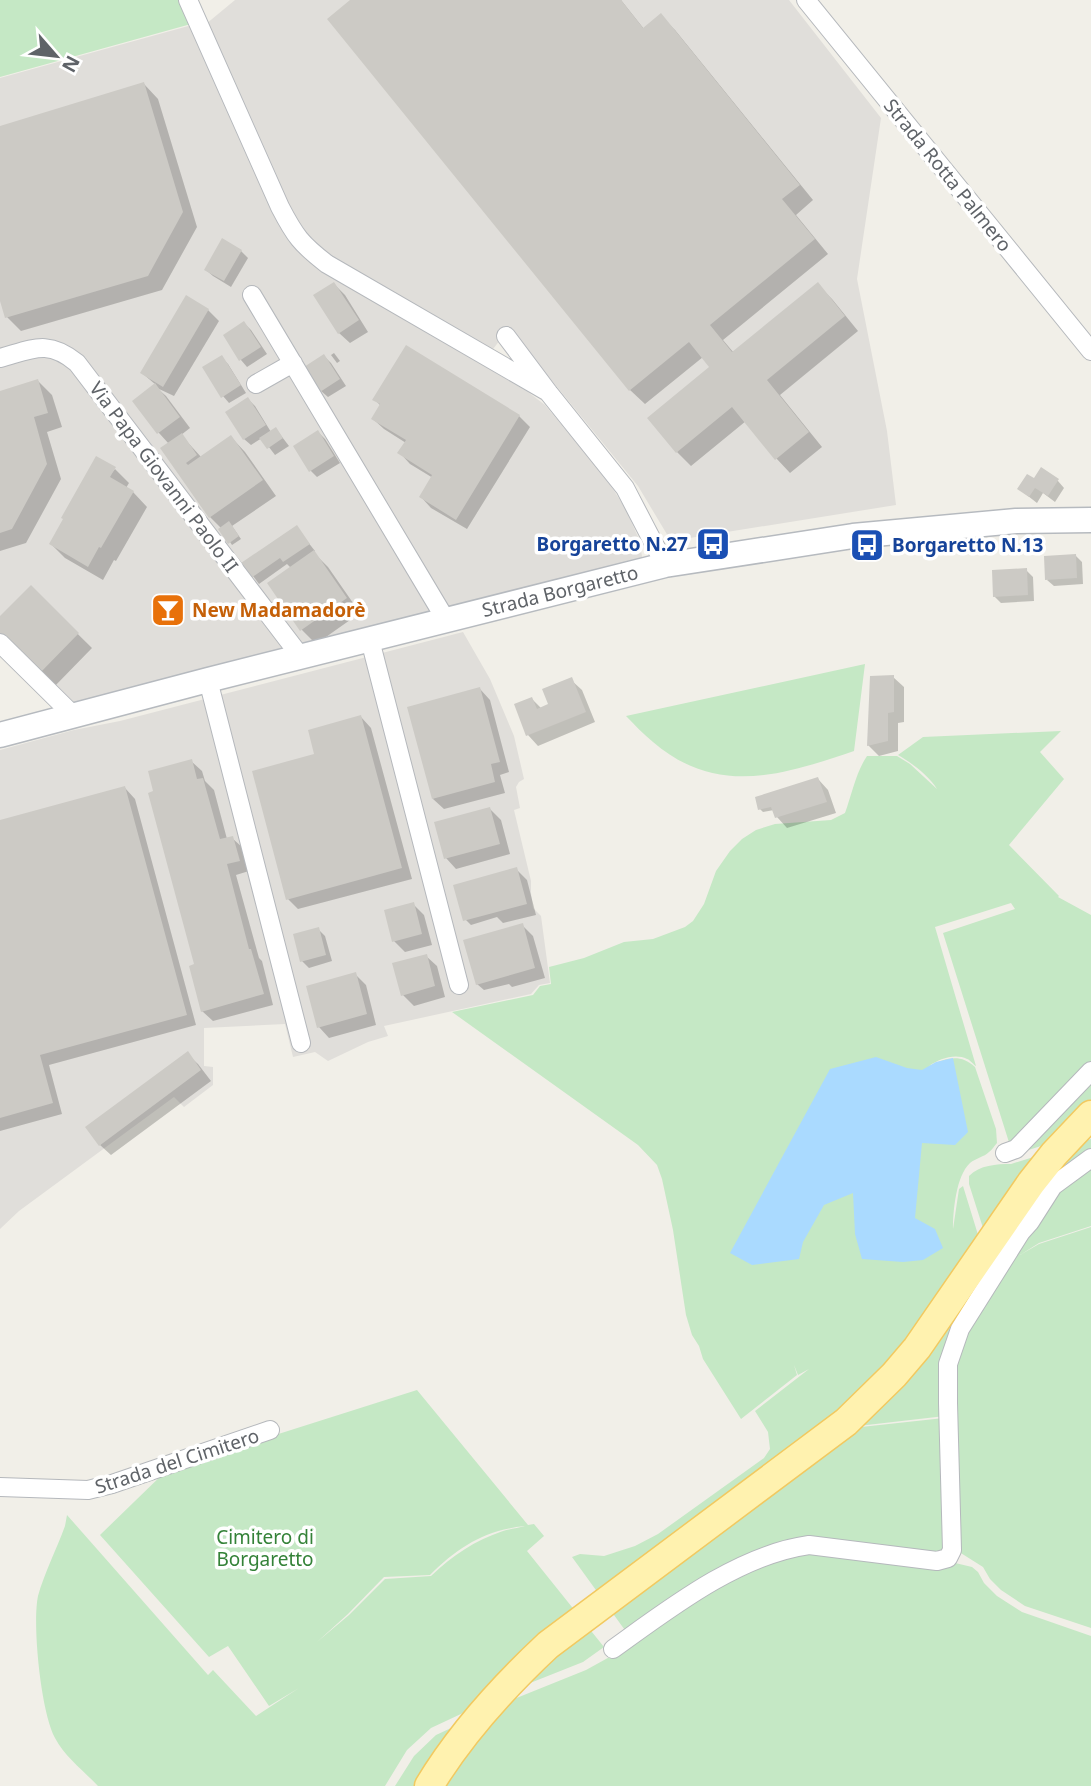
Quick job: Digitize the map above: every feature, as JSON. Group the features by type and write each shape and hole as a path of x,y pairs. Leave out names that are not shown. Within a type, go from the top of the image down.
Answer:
{"main road":[{"path":"429,1786 455,1746 485,1708 514,1676 548,1645 835,1430 869,1401 917,1348 1031,1183 1091,1115"}],"street":[{"path":"188,0 280,207 292,232 306,248 327,264 548,392"},
{"name":"Strada Rotta Palmero","path":"806,0 1091,351"},
{"path":"253,295 446,620"},
{"path":"506,336 625,488 665,565"},
{"name":"Via Papa Giovanni Paolo II","path":"0,358 43,348 56,349 77,363 301,657"},
{"path":"256,384 293,363"},
{"name":"Strada Borgaretto","path":"0,736 208,680 665,565 853,536 1016,521 1091,520"},
{"path":"370,640 459,985"},
{"path":"0,643 74,716"},
{"path":"208,680 301,1043"},
{"path":"1005,1153 1016,1149 1091,1071"},
{"path":"613,1649 698,1590 753,1560 788,1548 809,1545 937,1561 948,1558 952,1550 948,1364 960,1329 1053,1186 1091,1157"},
{"name":"Strada del Cimitero","path":"0,1487 88,1490 270,1430"}],"shaded area":[{"path":"235,0 789,0 881,118 857,279 887,431 896,505 671,541 638,486 513,333 500,340 490,353 332,259 297,226 206,24"},
{"path":"192,25 285,235 319,268 528,392 545,405 606,478 625,508 639,539 643,562 72,709 0,635 0,78"},
{"path":"463,632 490,679 514,736 524,779 516,787 520,808 514,810 531,881 533,908 541,916 550,983 539,985 531,994 384,1026 388,1036 368,1042 328,1061 315,1052 293,1057 285,1024 204,1028 204,1066 213,1067 213,1085 184,1107 174,1097 19,1211 0,1229 0,750"}],"green space":[{"path":"0,0 181,0 191,24 0,77"},
{"path":"865,664 854,751 776,773 726,775 701,770 677,759 653,742 626,716"},
{"path":"1061,731 1040,752 1064,779 1009,845 1058,897 1091,915 1091,1130 1013,1155 943,933 1015,909 1011,903 935,927 976,1066 968,1059 952,1057 929,1066 958,1058 975,1067 996,1129 997,1143 987,1154 970,1163 961,1176 954,1213 953,1229 959,1189 963,1186 983,1251 983,1260 952,1346 945,1416 815,1431 944,1418 945,1554 809,1540 627,1633 572,1557 580,1554 604,1556 635,1546 658,1534 764,1458 770,1449 768,1432 755,1411 809,1369 798,1375 794,1365 797,1375 741,1419 703,1359 692,1335 686,1315 673,1230 657,1165 638,1145 452,1012 533,995 540,986 551,984 549,967 584,958 624,942 653,939 685,927 693,921 704,904 716,871 742,839 756,830 775,824 831,820 845,813 857,776 867,756 897,756 910,764 937,789 920,770 898,755 923,737"},
{"path":"1091,1139 1091,1226 1039,1243 1020,1255 1039,1244 1091,1227 1091,1628 1025,1606 1001,1590 983,1567 956,1550 952,1403 958,1347 990,1250 969,1184 969,1176 983,1167 1011,1164"},
{"name":"Cimitero di Borgaretto","path":"417,1390 528,1525 534,1524 544,1536 527,1551 604,1647 583,1662 510,1691 431,1728 407,1750 385,1786 98,1786 69,1758 55,1738 46,1709 39,1668 36,1626 38,1596 67,1515 208,1675 213,1670 256,1716 299,1688 269,1706 228,1646 209,1657 100,1535 168,1469","holes":["525,1526 503,1531 473,1544 431,1576 385,1579 349,1615 317,1642 384,1577 430,1575 451,1556 473,1542 497,1531"]},
{"path":"789,1552 951,1562 972,1567 997,1596 1022,1612 1091,1636 1091,1786 395,1786 414,1756 436,1735 586,1670 615,1654 700,1594"}],"water":[{"path":"876,1057 907,1068 922,1070 936,1062 953,1058 968,1132 955,1145 922,1143 915,1218 935,1229 943,1248 923,1260 903,1262 862,1259 855,1234 853,1193 824,1205 803,1242 799,1259 752,1265 730,1253 830,1069"}],"building":[{"path":"350,0 621,0 643,28 661,13 800,185 782,199 815,239 710,325 732,352 818,282 845,316 767,380 809,432 775,460 732,407 676,453 647,418 709,367 689,342 629,391 327,19"},
{"path":"144,82 183,212 148,276 5,318 0,301 0,126"},
{"path":"222,238 242,250 224,281 204,270"},
{"path":"334,282 359,320 338,334 313,295"},
{"path":"186,295 209,309 163,387 140,373"},
{"path":"244,321 261,347 239,361 223,335"},
{"path":"406,345 520,415 456,520 419,497 432,475 397,453 406,440 371,419 380,404 372,400"},
{"path":"324,354 340,379 320,392 304,367"},
{"path":"222,355 241,385 221,398 202,367"},
{"path":"38,379 48,413 34,417 47,464 12,529 0,533 0,391"},
{"path":"155,383 180,417 157,434 132,401"},
{"path":"248,397 266,425 243,440 225,412"},
{"path":"276,427 283,438 267,449 259,438"},
{"path":"318,430 334,456 309,472 293,446"},
{"path":"182,433 197,455 186,463 188,465 231,435 263,480 209,518 160,448"},
{"path":"96,456 116,467 110,477 134,491 88,567 49,544"},
{"path":"1041,467 1059,479 1048,496 1035,488 1029,497 1017,489 1027,474 1034,478"},
{"path":"229,521 239,536 228,544 218,529"},
{"path":"297,525 310,544 283,562 280,558 251,578 241,563"},
{"path":"314,550 347,598 300,631 267,583"},
{"path":"1076,554 1077,578 1045,580 1044,556"},
{"path":"1027,568 1028,595 993,597 992,570"},
{"path":"31,585 79,633 39,674 0,635 0,616"},
{"path":"894,675 894,712 888,713 888,741 867,746 870,676"},
{"path":"572,677 586,712 526,736 514,704 532,697 537,709 548,704 542,689"},
{"path":"480,687 500,762 491,764 495,782 432,799 407,707"},
{"path":"361,715 402,868 286,900 252,771 314,754 308,730"},
{"path":"192,759 197,779 203,778 220,839 233,836 240,861 227,864 249,949 264,994 201,1012 189,966 194,964 148,793 153,791 148,771"},
{"path":"818,777 827,802 775,818 771,807 758,810 755,797"},
{"path":"125,786 187,1015 40,1055 53,1103 0,1118 0,820"},
{"path":"490,807 500,844 444,859 434,822"},
{"path":"517,867 527,904 463,921 453,885"},
{"path":"414,902 422,934 392,942 384,910"},
{"path":"523,923 535,968 476,985 463,940"},
{"path":"319,927 326,955 300,962 293,934"},
{"path":"427,954 435,986 401,996 392,963"},
{"path":"356,972 367,1014 317,1028 306,986"},
{"path":"188,1051 201,1070 99,1146 85,1127"}],"place":[{"name":"Borgaretto N.27","path":"713,544"},
{"name":"Borgaretto N.13","path":"867,545"},
{"name":"New Madamadorè","path":"168,610"}]}
